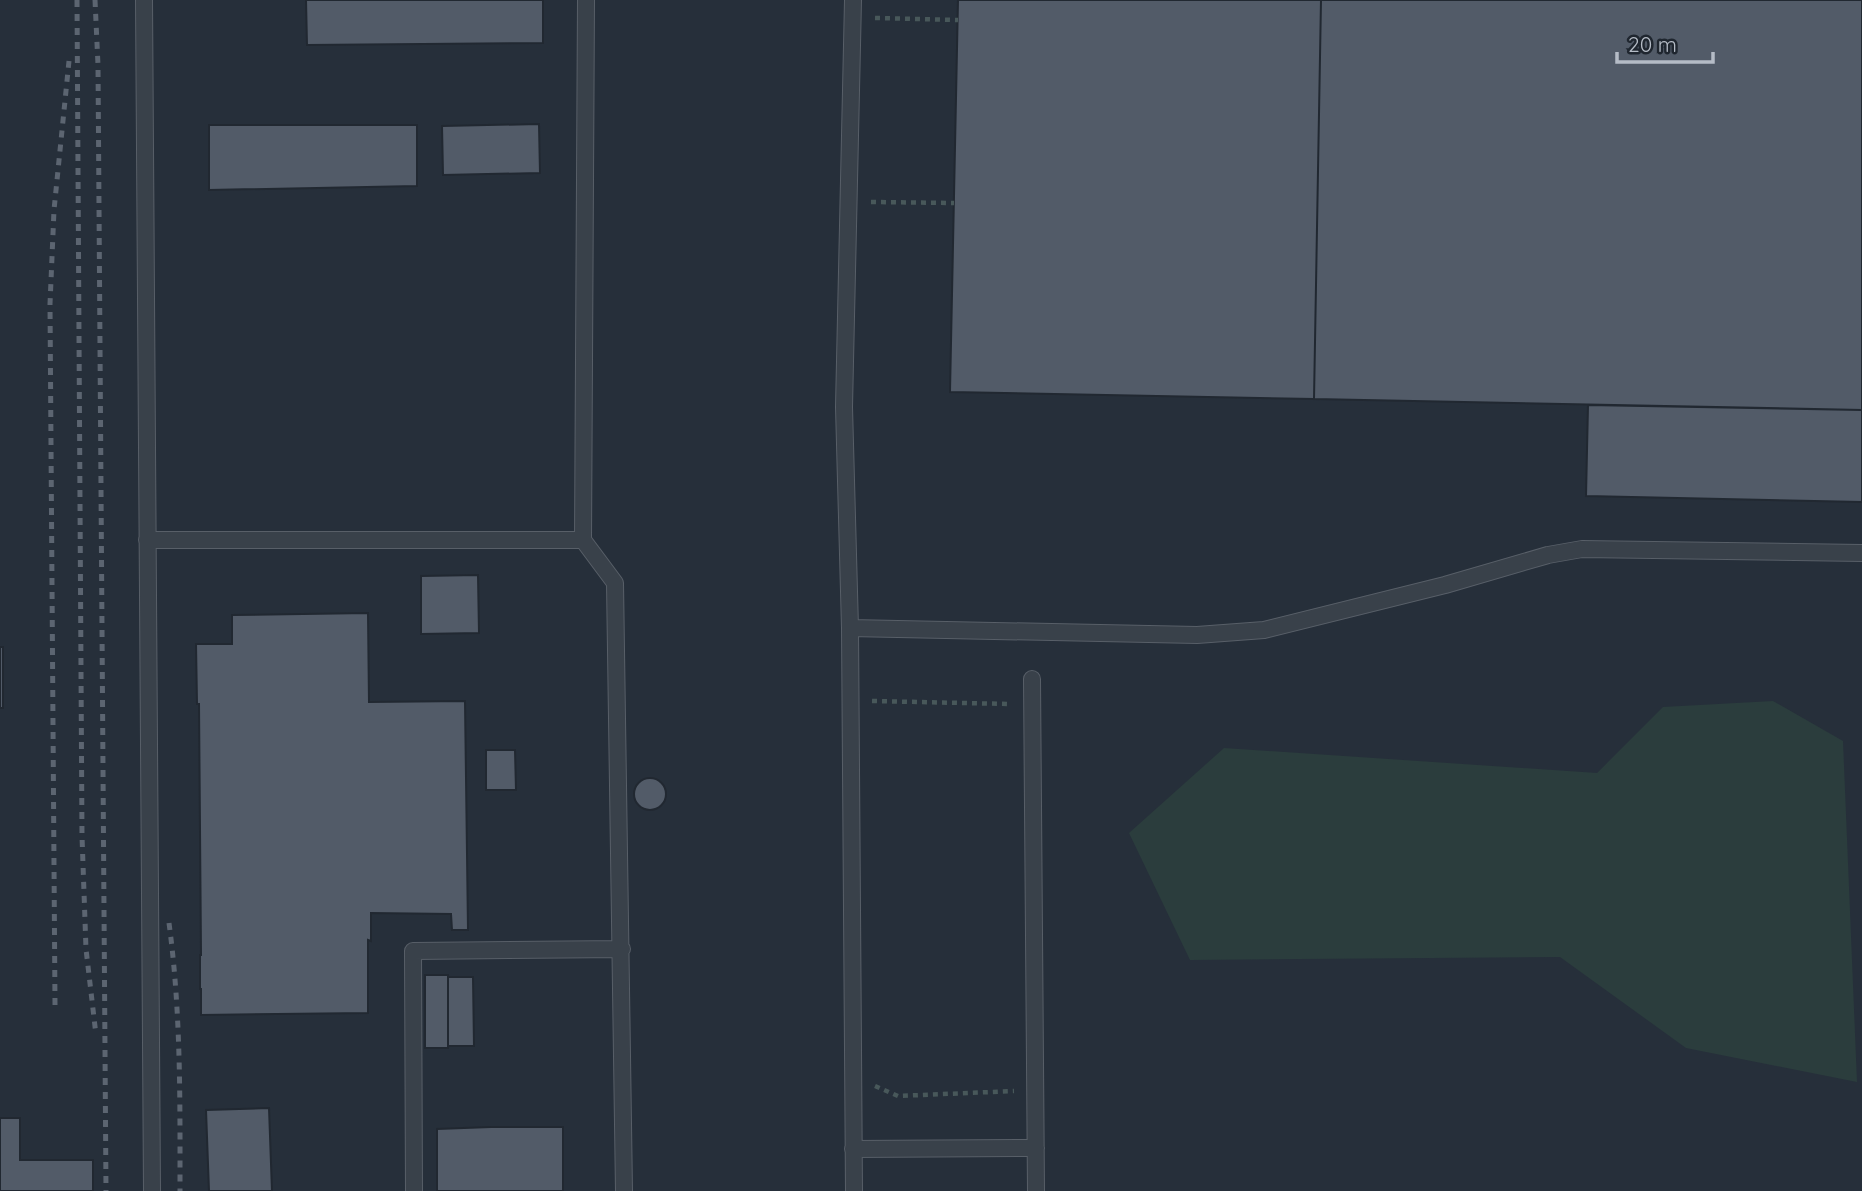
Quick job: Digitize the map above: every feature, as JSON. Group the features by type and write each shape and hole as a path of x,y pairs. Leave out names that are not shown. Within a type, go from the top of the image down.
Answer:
{"lane":[{"path":"144,0 152,1191"},
{"path":"586,0 583,540 615,583 624,1191"},
{"path":"853,0 844,408 850,628 854,1191"},
{"path":"147,540 583,540"},
{"path":"850,628 1198,635 1264,630 1445,585 1548,555 1582,549 1862,553"},
{"path":"1032,679 1036,1191"},
{"path":"414,1191 413,951 622,949"},
{"path":"853,1149 1036,1148"}],"path":[{"path":"875,18 958,20"},
{"path":"887,202 954,203"},
{"path":"868,701 1017,704"},
{"path":"868,1082 898,1096 1018,1091"}],"shaded area":[{"path":"1773,701 1843,741 1857,1082 1686,1048 1560,957 1190,960 1129,833 1224,748 1597,773 1663,707"}],"building":[{"path":"306,0 543,0 543,43 307,45"},
{"path":"958,0 1321,0 1314,399 950,392"},
{"path":"1321,0 1862,0 1862,410 1314,399"},
{"path":"539,124 540,173 443,175 442,126"},
{"path":"209,125 417,125 417,186 209,190"},
{"path":"1588,405 1862,410 1862,502 1586,496"},
{"path":"478,575 479,633 421,634 421,576"},
{"path":"368,613 369,702 465,701 468,930 452,930 451,914 371,913 371,941 368,940 368,1013 201,1015 199,704 196,644 232,644 232,615"},
{"path":"0,647 3,647 3,708 0,708"},
{"path":"486,750 515,750 516,790 486,790"},
{"path":"650,778 661,783 666,794 661,805 650,810 639,805 634,794 639,783"},
{"path":"425,975 448,975 448,1048 425,1048"},
{"path":"448,977 473,977 474,1046 448,1046"},
{"path":"269,1108 272,1191 209,1191 206,1110"},
{"path":"0,1118 20,1118 20,1160 93,1160 93,1191 0,1191"},
{"path":"563,1127 563,1191 437,1191 437,1129"}],"railway":[{"path":"77,0 82,836 86,949 96,1035"},
{"path":"95,0 98,65 106,1191"},
{"path":"55,1005 50,304 54,210 69,61"},
{"path":"169,923 178,1023 180,1191"}]}
